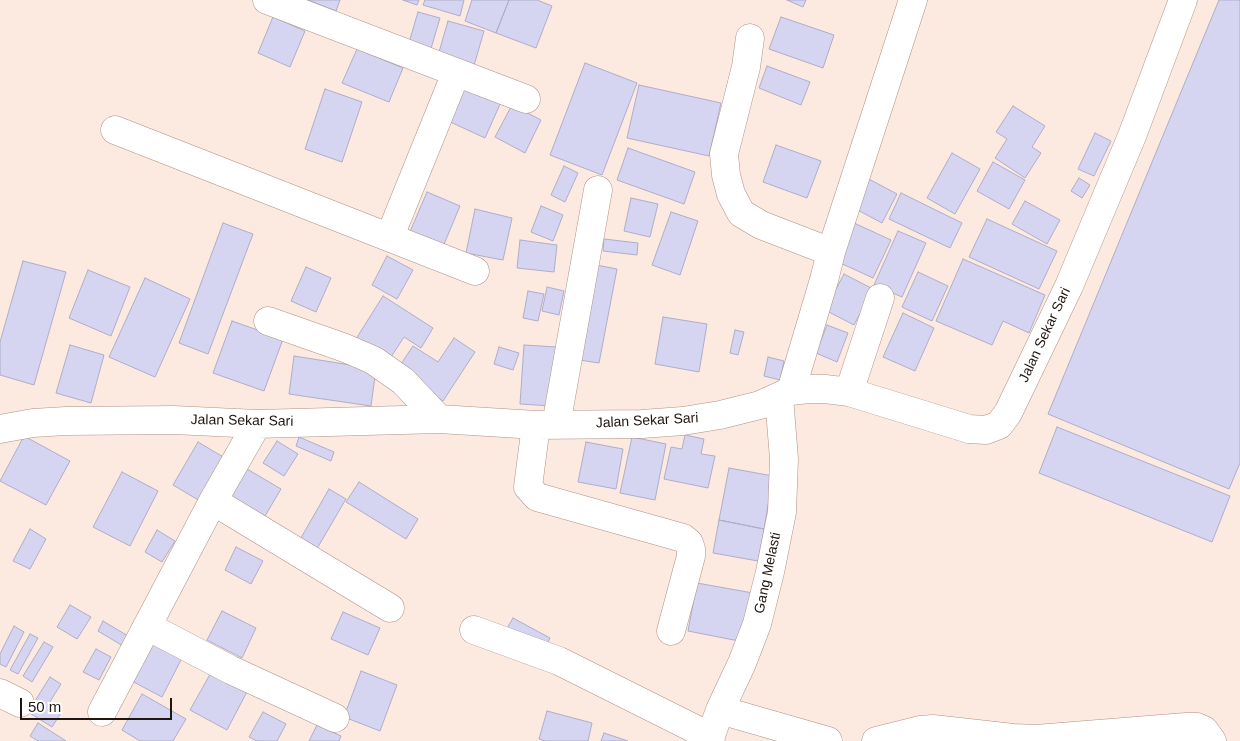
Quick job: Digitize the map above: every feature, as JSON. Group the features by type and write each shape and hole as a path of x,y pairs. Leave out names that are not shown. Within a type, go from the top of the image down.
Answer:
{"street":[{"path":"267,0 526,99"},
{"path":"785,394 824,280 831,252 913,0"},
{"name":"Jalan Sekar Sari","path":"2,432 33,423 66,421 174,420 257,424 438,419 546,425 642,424 683,421 728,413 760,405 785,394 808,389 849,392 969,429 986,430 999,425 1008,413 1072,278 1132,136 1183,0"},
{"path":"750,38 746,67 724,154 726,176 731,194 741,213 761,225 831,252"},
{"path":"390,236 456,73"},
{"path":"115,130 390,236 475,271"},
{"path":"598,190 546,425 528,487 537,496 683,538 689,543 691,556 671,632"},
{"path":"849,392 880,298"},
{"path":"268,321 373,360 403,381 438,419"},
{"name":"Gang Melasti","path":"710,739 720,710 742,663 757,624 780,521 784,459 785,394"},
{"path":"102,712 212,501 257,424"},
{"path":"212,501 390,608"},
{"path":"147,626 232,670 334,718"},
{"path":"474,630 559,661 710,739"},
{"path":"720,710 822,740"},
{"path":"876,741 920,730 933,735 1036,740 1186,727 1196,727 1204,730 1212,741"}],"building":[{"path":"308,0 340,0 336,11"},
{"path":"403,0 419,0 417,5"},
{"path":"425,0 464,0 460,16 423,5"},
{"path":"472,0 509,0 496,33 465,21"},
{"path":"509,0 537,0 552,6 536,48 496,33"},
{"path":"787,0 806,0 803,7"},
{"path":"1219,0 1240,0 1240,463 1229,489 1048,414"},
{"path":"418,12 440,18 430,52 408,46"},
{"path":"273,17 305,31 290,67 258,53"},
{"path":"781,17 834,35 823,68 769,49"},
{"path":"448,21 484,31 473,69 437,59"},
{"path":"357,49 403,68 389,102 342,83"},
{"path":"585,63 637,83 602,175 550,155"},
{"path":"767,66 810,82 801,105 759,88"},
{"path":"462,85 501,102 485,138 446,120"},
{"path":"639,85 721,103 709,156 627,138"},
{"path":"325,89 362,102 342,162 305,149"},
{"path":"512,105 541,120 525,153 495,137"},
{"path":"1013,106 1045,126 1032,147 1041,153 1025,178 995,158 1007,139 996,132"},
{"path":"1095,133 1111,141 1094,176 1078,169"},
{"path":"776,145 821,161 807,198 763,182"},
{"path":"628,148 695,172 684,204 617,180"},
{"path":"952,153 980,169 955,214 927,198"},
{"path":"993,162 1025,180 1009,209 977,191"},
{"path":"564,166 578,173 565,202 551,195"},
{"path":"867,178 897,194 882,223 852,207"},
{"path":"1079,178 1090,185 1082,198 1071,191"},
{"path":"427,192 460,206 442,249 409,234"},
{"path":"901,193 962,223 950,248 889,219"},
{"path":"631,198 658,204 650,237 624,231"},
{"path":"1025,201 1060,220 1047,244 1012,224"},
{"path":"541,206 563,215 553,241 531,232"},
{"path":"475,209 512,218 503,260 466,253"},
{"path":"671,212 698,221 680,275 652,265"},
{"path":"987,219 1057,251 1039,289 969,257"},
{"path":"223,223 253,234 208,354 179,343"},
{"path":"854,223 891,240 873,278 836,261"},
{"path":"898,231 926,243 902,297 874,285"},
{"path":"604,239 638,243 637,255 603,251"},
{"path":"520,240 557,245 554,272 517,268"},
{"path":"387,256 413,270 397,299 372,285"},
{"path":"963,259 1045,295 1029,333 1003,321 992,345 936,321"},
{"path":"23,261 66,272 34,385 0,375 0,342"},
{"path":"591,264 617,269 599,363 573,359"},
{"path":"306,267 331,278 316,312 291,301"},
{"path":"88,270 130,287 111,336 69,318"},
{"path":"918,272 948,286 932,321 902,307"},
{"path":"844,274 873,289 854,325 825,310"},
{"path":"145,278 190,299 155,377 109,357"},
{"path":"547,287 564,291 559,315 542,311"},
{"path":"528,291 544,294 538,321 523,318"},
{"path":"383,296 433,328 421,348 404,337 387,363 354,342"},
{"path":"903,313 934,328 915,371 883,357"},
{"path":"663,317 707,324 699,372 655,364"},
{"path":"232,321 283,339 264,391 213,373"},
{"path":"827,325 848,333 837,362 816,353"},
{"path":"735,330 744,332 738,355 730,353"},
{"path":"454,338 475,352 443,401 397,370 413,346 438,362"},
{"path":"70,345 104,355 91,403 56,393"},
{"path":"524,345 557,347 553,406 520,404"},
{"path":"499,347 519,353 513,370 494,364"},
{"path":"294,356 376,369 371,406 289,394"},
{"path":"768,357 784,361 780,380 764,376"},
{"path":"1057,427 1230,496 1212,542 1039,473"},
{"path":"685,435 704,439 701,454 715,456 708,488 664,479 671,447 682,449"},
{"path":"24,436 70,461 46,505 0,481"},
{"path":"299,437 334,452 331,461 296,446"},
{"path":"632,437 666,444 655,500 620,493"},
{"path":"277,441 298,454 284,476 263,463"},
{"path":"198,442 230,461 205,504 173,485"},
{"path":"586,442 623,449 616,489 578,482"},
{"path":"729,468 773,476 764,529 719,520"},
{"path":"247,469 281,489 265,516 231,497"},
{"path":"122,472 158,491 130,546 93,527"},
{"path":"359,482 418,519 406,539 346,502"},
{"path":"329,489 346,499 315,552 298,543"},
{"path":"719,520 764,529 758,561 713,553"},
{"path":"30,529 46,539 30,569 13,561"},
{"path":"157,530 175,541 162,562 145,552"},
{"path":"236,547 263,561 251,584 225,570"},
{"path":"697,583 753,593 744,642 688,631"},
{"path":"70,605 91,617 77,639 57,627"},
{"path":"222,611 256,628 242,658 207,640"},
{"path":"343,612 380,628 368,655 331,639"},
{"path":"513,618 550,638 544,650 506,630"},
{"path":"103,621 128,636 123,646 98,631"},
{"path":"14,626 24,632 6,667 0,664 0,654"},
{"path":"30,634 38,638 18,674 10,670"},
{"path":"149,639 183,656 162,697 128,679"},
{"path":"44,642 53,647 32,682 23,676"},
{"path":"96,649 111,657 99,680 83,672"},
{"path":"213,669 249,688 227,730 190,710"},
{"path":"361,671 397,685 380,731 344,717"},
{"path":"50,677 61,684 48,705 61,713 52,727 28,712"},
{"path":"142,694 186,719 173,741 140,741 122,730"},
{"path":"547,711 592,723 588,741 545,741 539,739"},
{"path":"263,712 286,724 277,741 257,741 249,737"},
{"path":"38,723 66,741 38,741 30,736"},
{"path":"317,725 341,736 339,741 309,741"},
{"path":"604,733 628,741 601,741"}]}
